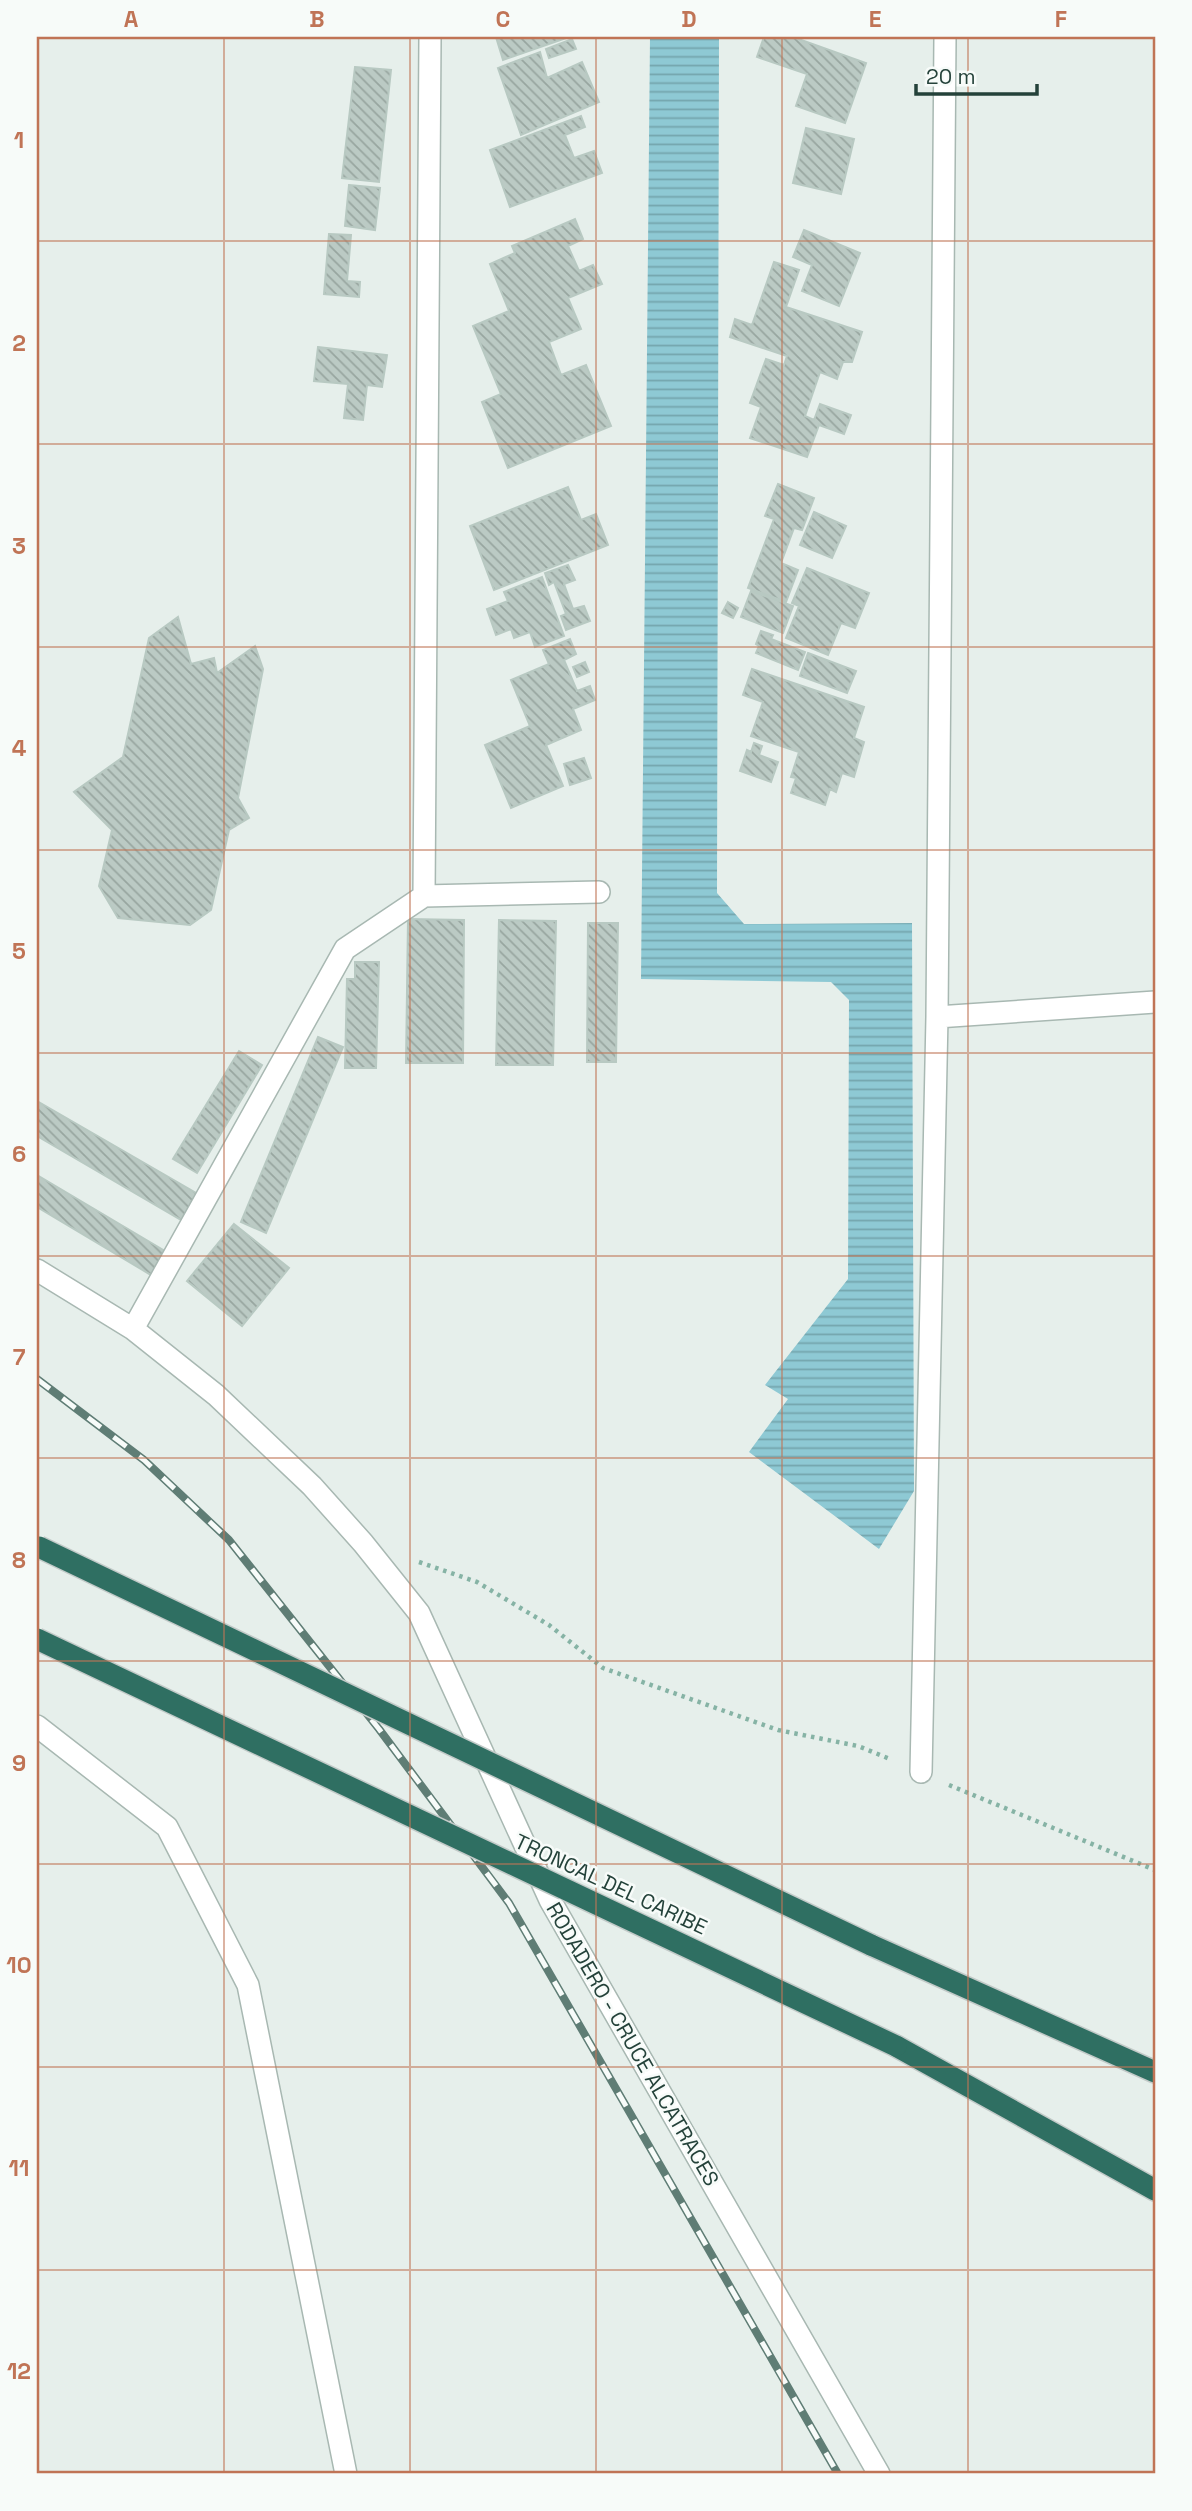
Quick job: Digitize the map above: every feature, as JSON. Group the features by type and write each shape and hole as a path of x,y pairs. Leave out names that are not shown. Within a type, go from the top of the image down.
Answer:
{"highway":[{"path":"38,1547 871,1945 1155,2072"},
{"name":"TRONCAL DEL CARIBE","path":"37,1640 896,2046 1155,2190"}],"street":[{"path":"424,896 430,37"},
{"path":"921,1772 937,1017 945,37"},
{"path":"133,1329 345,949 424,896 599,892"},
{"path":"937,1017 1155,1002"},
{"name":"RODADERO - CRUCE ALCATRACES","path":"37,1270 133,1329 216,1395 312,1486 363,1542 419,1613 550,1900 879,2474"},
{"path":"37,1726 167,1827 248,1985 346,2474"}],"path":[{"path":"414,1560 477,1582 549,1625 603,1668 778,1730 858,1746 1155,1870"}],"water":[{"path":"650,37 719,37 717,893 744,924 912,923 914,1491 879,1549 749,1452 788,1399 765,1385 848,1279 849,1000 831,982 641,979"}],"building":[{"path":"496,37 569,37 503,60"},
{"path":"764,37 793,37 866,63 845,123 796,106 807,74 757,57"},
{"path":"572,39 576,49 549,58 546,49"},
{"path":"540,52 547,78 582,62 599,102 521,135 498,68"},
{"path":"355,67 391,70 379,182 342,178"},
{"path":"581,116 585,127 565,135 574,158 594,151 602,173 510,207 490,150"},
{"path":"806,128 854,139 841,194 793,183"},
{"path":"349,185 380,188 375,230 345,226"},
{"path":"575,219 583,239 568,246 579,271 593,265 602,284 568,298 581,329 549,342 561,375 586,365 611,426 508,468 482,402 501,394 473,326 509,311 490,264 515,253 512,246"},
{"path":"804,230 860,253 839,306 802,291 812,265 793,257"},
{"path":"329,234 351,235 347,281 360,282 359,297 324,294"},
{"path":"774,262 799,270 786,307 862,332 852,362 843,362 837,379 820,372 805,416 814,420 820,404 851,415 844,434 819,425 807,457 750,438 761,407 750,403 766,359 784,365 787,356 730,337 735,319 752,325"},
{"path":"318,347 387,355 382,387 367,385 363,420 344,418 348,384 314,381"},
{"path":"778,484 814,498 802,530 794,528 781,563 798,570 786,602 748,588 774,519 765,516"},
{"path":"568,487 581,520 596,514 608,545 494,590 470,526"},
{"path":"814,512 846,526 832,558 800,545"},
{"path":"568,565 575,580 564,584 573,609 584,606 590,621 566,630 561,616 566,614 554,582 549,585 545,573"},
{"path":"807,568 869,593 855,628 841,623 828,655 786,638 799,606 792,603"},
{"path":"542,577 564,636 535,647 530,632 514,638 511,629 496,635 487,609 508,601 504,592"},
{"path":"751,591 793,606 783,633 741,617"},
{"path":"728,602 738,608 733,618 722,613"},
{"path":"178,617 191,664 214,658 217,673 255,646 263,669 238,798 249,818 229,830 211,910 190,925 118,918 99,886 112,830 74,792 123,757 149,638"},
{"path":"761,631 773,635 771,639 805,652 798,670 756,653"},
{"path":"570,639 576,654 564,660 577,691 590,686 595,700 573,709 581,730 546,745 563,786 511,808 485,745 530,726 511,680 549,664 543,650"},
{"path":"808,653 856,671 847,693 800,676"},
{"path":"585,662 589,672 577,677 573,667"},
{"path":"752,669 864,707 854,738 864,742 854,777 842,773 836,792 830,789 825,805 791,793 796,778 791,777 799,752 751,736 763,702 743,695"},
{"path":"754,743 762,746 759,755 778,762 771,782 740,771 747,750 751,752"},
{"path":"584,758 591,778 570,785 564,764"},
{"path":"408,919 464,920 463,1063 406,1063"},
{"path":"499,920 556,921 553,1065 496,1065"},
{"path":"588,923 618,923 616,1062 587,1062"},
{"path":"355,962 379,962 376,1068 345,1068 347,979 355,979"},
{"path":"318,1037 343,1047 266,1233 241,1222"},
{"path":"239,1051 262,1065 197,1173 173,1159"},
{"path":"37,1101 198,1194 183,1221 37,1136"},
{"path":"37,1175 165,1251 151,1275 37,1207"},
{"path":"234,1224 289,1268 242,1326 187,1281"}],"railway":[{"path":"37,1379 144,1460 229,1540 379,1729 509,1903 838,2474"}]}
